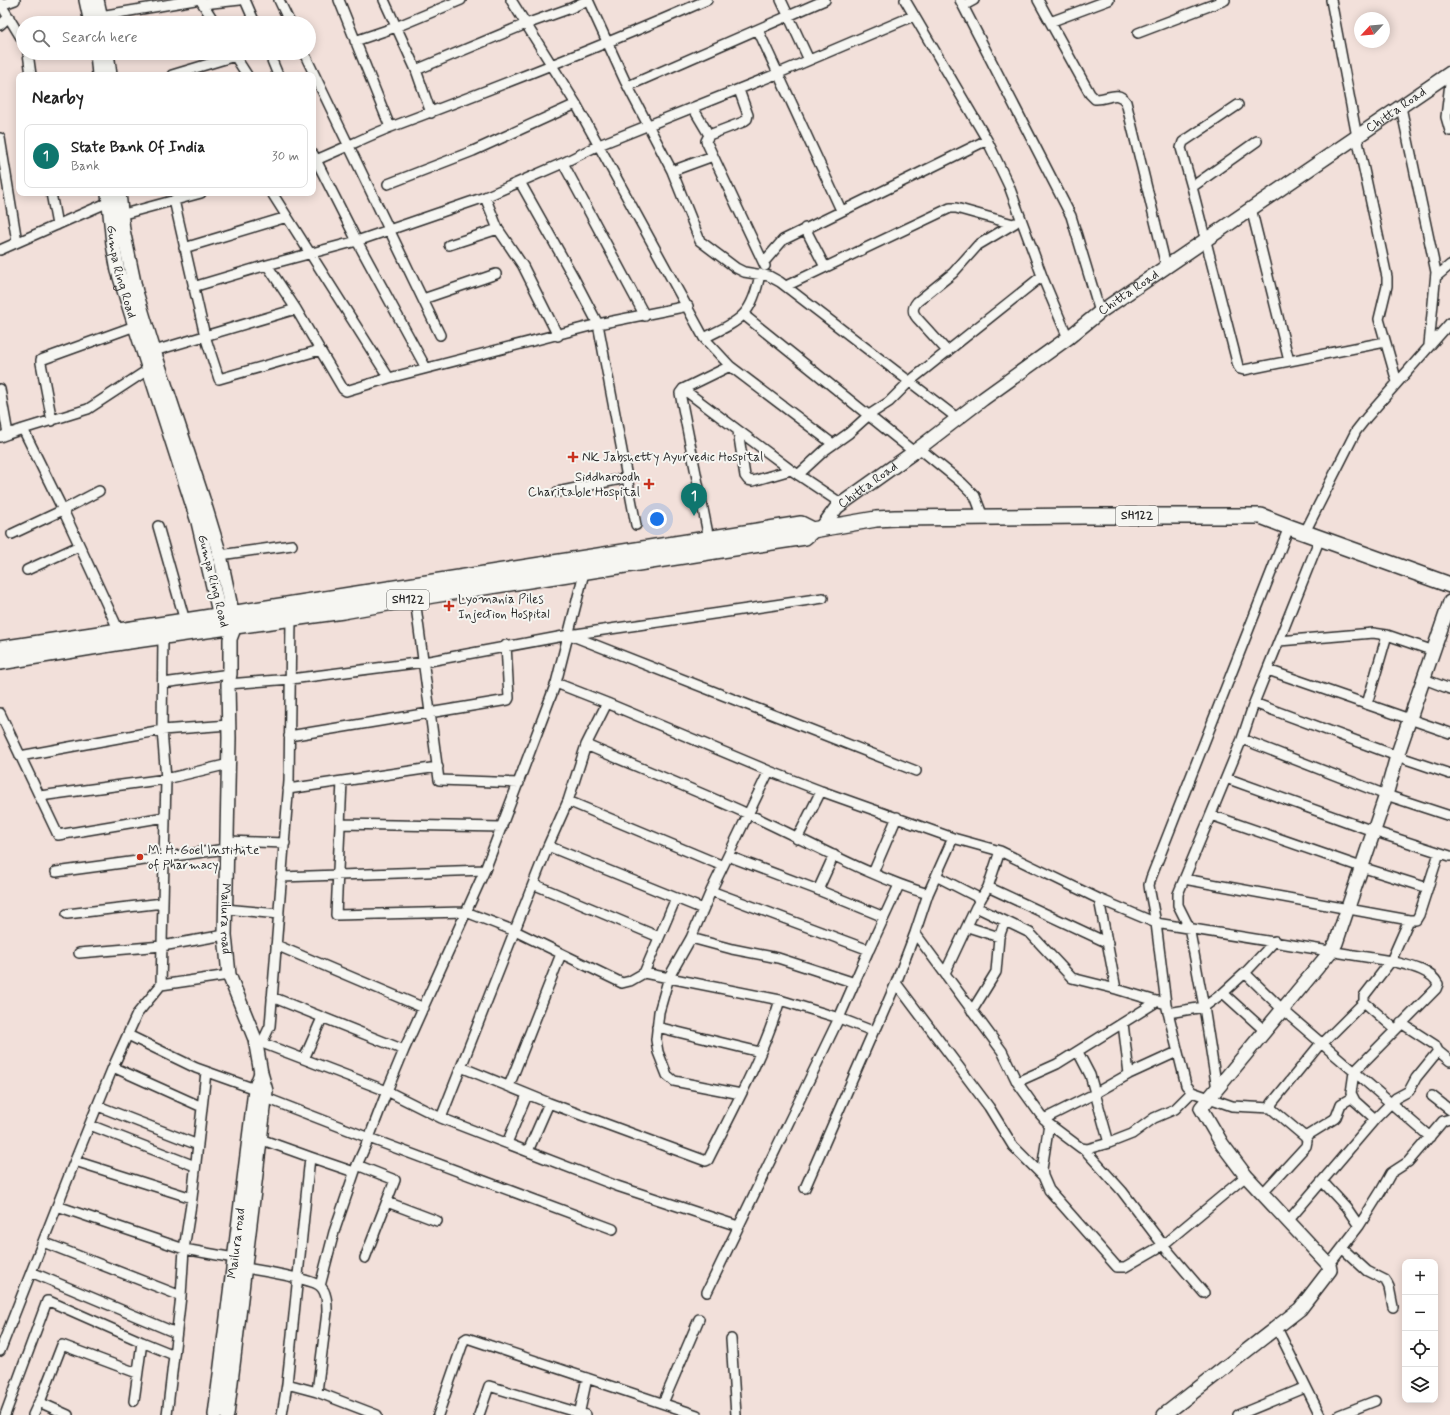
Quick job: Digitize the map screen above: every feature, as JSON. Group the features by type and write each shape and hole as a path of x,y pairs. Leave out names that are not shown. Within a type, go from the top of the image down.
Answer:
{"main road":[{"name":"SH122","path":"0,662 164,637 228,625 291,619 415,599 586,565 805,537 817,529 876,519 1261,516 1450,584"},
{"path":"0,649 185,621 228,625 586,565 709,539 801,524 817,529"}],"street":[{"path":"15,0 1,4 16,29"},
{"path":"86,0 95,16"},
{"path":"97,0 98,16"},
{"path":"139,9 151,0"},
{"path":"115,16 139,9 199,1 240,0"},
{"path":"245,0 252,16"},
{"path":"279,0 287,16"},
{"path":"339,0 390,127"},
{"path":"384,0 416,70 431,113"},
{"path":"355,41 396,27 461,0"},
{"path":"511,0 576,104 688,306 704,338 730,366 833,444"},
{"path":"416,70 576,2 588,0 628,86 672,171 700,241 736,268 744,272 765,275 786,286 957,418"},
{"path":"316,157 349,146 390,127 431,113 607,42 688,4 707,0"},
{"path":"781,0 809,60"},
{"path":"628,86 824,0"},
{"path":"904,0 987,140 1009,186 1042,276 1068,338"},
{"path":"974,0 961,3 1071,216 1100,312"},
{"path":"1038,0 1094,99 1118,95 1122,96 1126,102 1166,266"},
{"path":"1050,22 1109,0"},
{"path":"1138,32 1225,0"},
{"path":"1331,0 1356,137 1387,277 1387,286 1379,319 1397,382"},
{"path":"199,1 210,16"},
{"path":"193,287 357,241 484,197 563,163 599,145 739,90 913,16"},
{"path":"0,25 9,17"},
{"path":"758,30 841,210"},
{"path":"29,60 31,72"},
{"path":"97,60 98,72"},
{"path":"109,60 110,72"},
{"path":"194,72 221,60"},
{"path":"238,60 245,72"},
{"path":"272,60 277,72"},
{"path":"307,60 313,72"},
{"name":"Chitta Road","path":"817,529 834,510 917,450 957,418 1068,338 1100,312 1450,74"},
{"path":"316,78 440,335"},
{"path":"1450,83 1446,117 1450,131"},
{"path":"704,338 731,325 744,315 765,275 764,262 706,141 709,135 743,122 747,119 748,114 739,90"},
{"path":"388,184 473,151 576,104"},
{"path":"1238,105 1183,142 1181,148 1238,366 1240,369 1244,370 1385,342"},
{"path":"1401,107 1437,276 1433,300 1429,345"},
{"path":"693,108 709,135"},
{"path":"0,138 18,242"},
{"path":"764,262 783,240 841,210 987,140"},
{"path":"1192,187 1257,141"},
{"path":"672,171 713,156"},
{"path":"316,162 426,368"},
{"path":"563,163 645,316"},
{"path":"520,182 598,324 636,525"},
{"path":"52,196 57,225"},
{"name":"Gumpa Ring Road","path":"119,196 120,214 132,275 154,351 220,555 228,625"},
{"path":"120,214 189,196"},
{"path":"274,196 312,254 389,378"},
{"path":"0,250 57,225 109,197"},
{"name":"Gumpa Ring Road","path":"109,197 113,244 118,271 198,522 228,625"},
{"path":"484,197 498,230 523,266 558,336"},
{"path":"174,200 205,336 219,380 320,350"},
{"path":"786,286 950,208 956,208 1013,224"},
{"path":"1252,208 1289,361"},
{"path":"184,248 287,217"},
{"path":"948,352 913,313 913,307 917,302 953,273 978,245 1021,219"},
{"path":"805,228 825,267"},
{"path":"449,245 498,230"},
{"path":"267,265 296,309 343,389 346,391 426,368 558,336 598,324 645,316 688,306"},
{"path":"1437,276 1450,265"},
{"path":"423,299 496,274"},
{"path":"738,431 745,476 748,480 752,481 795,473 850,433 869,415 889,402 910,381 1042,276"},
{"path":"154,351 296,309"},
{"path":"744,315 869,415 962,483 975,496 983,517"},
{"path":"1305,532 1356,431 1429,345 1450,323"},
{"path":"52,421 41,360 135,326"},
{"path":"709,539 680,391 730,366"},
{"path":"0,389 4,436 81,412 95,405 149,369"},
{"path":"683,389 795,473 842,504"},
{"path":"23,429 63,510 119,631"},
{"path":"557,492 626,478"},
{"path":"12,534 99,491"},
{"path":"158,526 185,621"},
{"path":"1262,1194 1306,1146 1306,1136 1271,1108 1234,1106 1213,1093 1192,1092 1186,1085 1164,1006 1156,923 1149,885 1289,527"},
{"path":"1213,1093 1204,1007 1189,927 1178,906 1177,899 1184,878 1242,739 1254,703 1320,538"},
{"path":"220,555 292,545"},
{"path":"27,570 79,546"},
{"path":"317,1392 328,1312 327,1300 320,1286 334,1232 355,1169 404,1050 485,870 502,827 556,683 586,565"},
{"path":"163,683 229,679 291,679 424,662 506,645 823,598"},
{"path":"415,599 439,780 518,783"},
{"path":"1164,1415 1277,1328 1305,1304 1329,1273 1329,1265 1246,1176 1225,1148 1201,1108 1331,951 1337,940 1386,795 1409,719 1448,618 1450,602"},
{"path":"291,619 291,679 285,843 270,1026 259,1043 387,1091 441,1118 617,1186 738,1226"},
{"name":"Mailura road","path":"215,1415 234,1258 261,1073 259,1043 229,975 225,935 229,725 228,625"},
{"path":"1279,641 1373,633 1387,635 1434,651"},
{"path":"569,635 916,771"},
{"path":"1367,704 1387,635"},
{"path":"0,1351 113,1067 137,1014 161,985 166,779 162,730 164,637"},
{"path":"289,736 508,700 506,645"},
{"path":"1268,670 1450,733"},
{"path":"1424,679 1450,689"},
{"path":"556,683 821,791 953,838 1000,851 1099,899 1156,923 1189,927 1391,961 1420,969 1436,979 1438,984 1436,989 1354,1072 1351,1093 1355,1101 1375,1119"},
{"path":"441,1118 548,846 568,801 586,745 607,703"},
{"path":"1254,703 1450,774"},
{"path":"0,713 58,835 165,816"},
{"path":"20,756 162,730 229,725"},
{"path":"1242,739 1386,795 1450,816"},
{"path":"586,745 748,815 899,885 928,894"},
{"path":"40,796 166,779 228,764"},
{"path":"288,789 438,767"},
{"path":"741,1094 670,1079 658,1052 656,1040 657,1027 668,977 691,938 711,891 769,771"},
{"path":"1226,778 1373,831 1450,856"},
{"path":"342,781 336,915 466,912 515,932 622,982 628,982 644,973 676,898"},
{"path":"797,839 821,791"},
{"path":"568,801 724,866"},
{"path":"1211,815 1361,867 1428,888"},
{"path":"873,873 896,818"},
{"path":"340,824 502,827"},
{"path":"805,1188 896,983 928,894 953,838"},
{"path":"56,872 164,857 227,845 285,843"},
{"path":"548,846 703,909"},
{"path":"945,973 968,927 976,907 988,887 1000,851"},
{"path":"1184,878 1347,910 1416,920 1420,915 1439,853"},
{"path":"818,890 834,855"},
{"path":"728,856 884,917"},
{"path":"282,876 485,870"},
{"path":"936,876 981,899"},
{"path":"533,884 659,937"},
{"path":"707,1292 839,1018 899,885"},
{"path":"988,887 1108,943"},
{"path":"711,891 869,950 870,947"},
{"path":"1099,899 1116,989"},
{"path":"67,914 163,902"},
{"path":"976,907 1030,933 1072,978 1116,989 1164,1006 1204,1007 1222,993 1276,942"},
{"path":"225,909 278,914"},
{"path":"1271,1108 1272,1103 1321,1043 1326,1040 1364,1002 1364,996 1391,961 1409,920"},
{"path":"972,1011 996,972 999,937 1005,921"},
{"path":"968,927 999,937"},
{"path":"915,933 1002,1051 1017,1082 1047,1121 1084,1149 1122,1191 1204,1293"},
{"path":"79,953 162,946 225,935"},
{"path":"691,938 732,949 778,958 855,983"},
{"path":"276,945 424,1008"},
{"path":"509,1086 561,954"},
{"path":"644,973 780,1000 839,1018 870,1030 874,1030"},
{"path":"1244,973 1283,1010 1430,1137"},
{"path":"161,985 229,975"},
{"path":"896,983 989,1107 1014,1146 1043,1176"},
{"path":"1222,993 1265,1032"},
{"path":"272,998 404,1050"},
{"path":"461,1067 509,1086 527,1095 706,1162 741,1094 772,1026 780,1000"},
{"path":"1364,1002 1398,1026 1435,1045 1438,1051 1450,1061"},
{"path":"1017,1082 1057,1064 1123,1023 1164,1006"},
{"path":"304,1059 322,1018"},
{"path":"1123,1023 1129,1074"},
{"path":"657,1027 760,1052"},
{"path":"128,1035 196,1068 369,1138 613,1229"},
{"path":"1288,1221 1375,1119 1396,1098 1409,1091 1416,1078 1438,1051"},
{"path":"1078,1052 1090,1075 1109,1144"},
{"path":"1047,1121 1129,1074 1177,1052"},
{"path":"113,1067 202,1106"},
{"path":"166,1415 181,1296 184,1249 192,1198 206,1072"},
{"path":"1084,1149 1109,1144 1132,1134 1154,1118 1175,1109 1192,1092"},
{"name":"Mailura road","path":"227,1415 260,1139 258,1093"},
{"path":"507,1143 527,1095"},
{"path":"1329,1265 1360,1226 1381,1192 1391,1172 1408,1162 1442,1122 1449,1116 1432,1096"},
{"path":"1306,1136 1334,1119 1341,1104 1353,1097"},
{"path":"528,1151 549,1103"},
{"path":"98,1106 198,1145"},
{"path":"1047,1121 1042,1169 1043,1176 1049,1190 1117,1267 1125,1267 1164,1245 1246,1176"},
{"path":"90,1125 195,1166"},
{"path":"260,1139 310,1158 396,1180 365,1258"},
{"path":"282,1415 287,1384 310,1158"},
{"path":"75,1161 192,1198"},
{"path":"1322,1181 1346,1207 1360,1226"},
{"path":"387,1202 437,1221"},
{"path":"57,1206 184,1249 234,1258"},
{"path":"43,1242 181,1296"},
{"path":"1342,1248 1367,1271 1385,1280 1389,1287 1393,1307"},
{"path":"245,1268 297,1278 320,1286"},
{"path":"31,1272 176,1333"},
{"path":"5,1415 47,1301 174,1355"},
{"path":"663,1403 699,1318"},
{"path":"1277,1328 1320,1415"},
{"path":"438,1415 465,1339 698,1415"},
{"path":"731,1339 736,1415"},
{"path":"134,1401 142,1342"},
{"path":"33,1415 38,1403 40,1402 62,1345 138,1373"},
{"path":"479,1415 489,1386 582,1414 588,1378"},
{"path":"287,1384 317,1392 377,1415"},
{"path":"1238,1415 1306,1387"},
{"path":"1339,1415 1375,1401"},
{"path":"40,1402 68,1415"}],"place":[{"name":"NK Jabshetty Ayurvedic Hospital","path":"573,457"},
{"name":"Siddharoodh Charitable Hospital","path":"649,484"},
{"name":"State Bank Of India","path":"694,516"},
{"name":"Lyomania Piles Injection Hospital","path":"449,606"},
{"name":"M. H. Goel Institute of Pharmacy","path":"140,857"}]}
